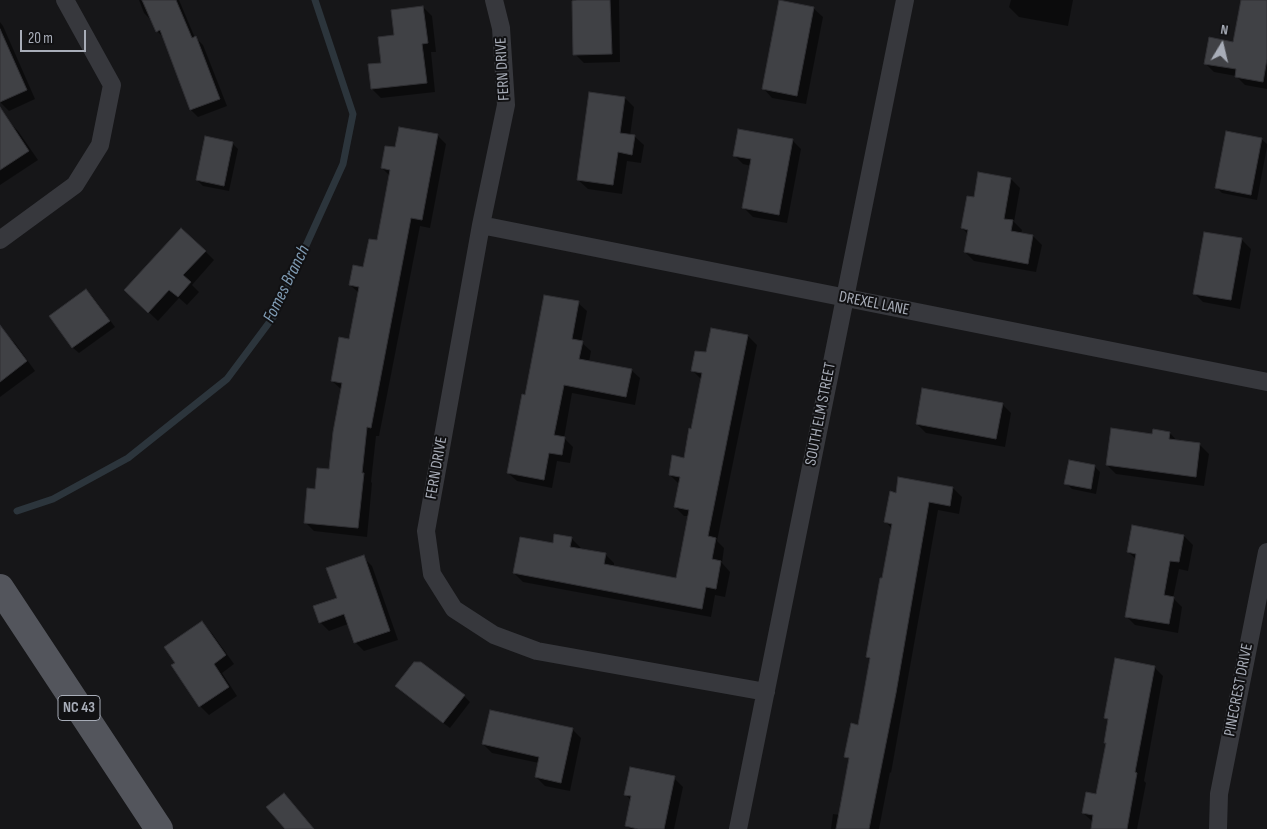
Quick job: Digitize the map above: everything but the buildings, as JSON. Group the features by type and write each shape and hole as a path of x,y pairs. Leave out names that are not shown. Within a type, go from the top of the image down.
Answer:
{"main road":[{"name":"NC 43","path":"0,588 159,829"}],"street":[{"path":"0,240 76,185 100,145 112,85 65,0"},
{"name":"FERN DRIVE","path":"494,0 501,28 506,105 481,225 426,531 432,574 454,609 494,635 537,651 766,692"},
{"name":"SOUTH ELM STREET","path":"738,829 905,0"},
{"name":"DREXEL LANE","path":"481,225 1267,382"},
{"name":"PINECREST DRIVE","path":"1218,829 1219,794 1267,552"}],"waterway":[{"name":"Fomes Branch","path":"17,511 53,499 128,458 227,379 274,316 343,164 353,114 315,0"}]}
